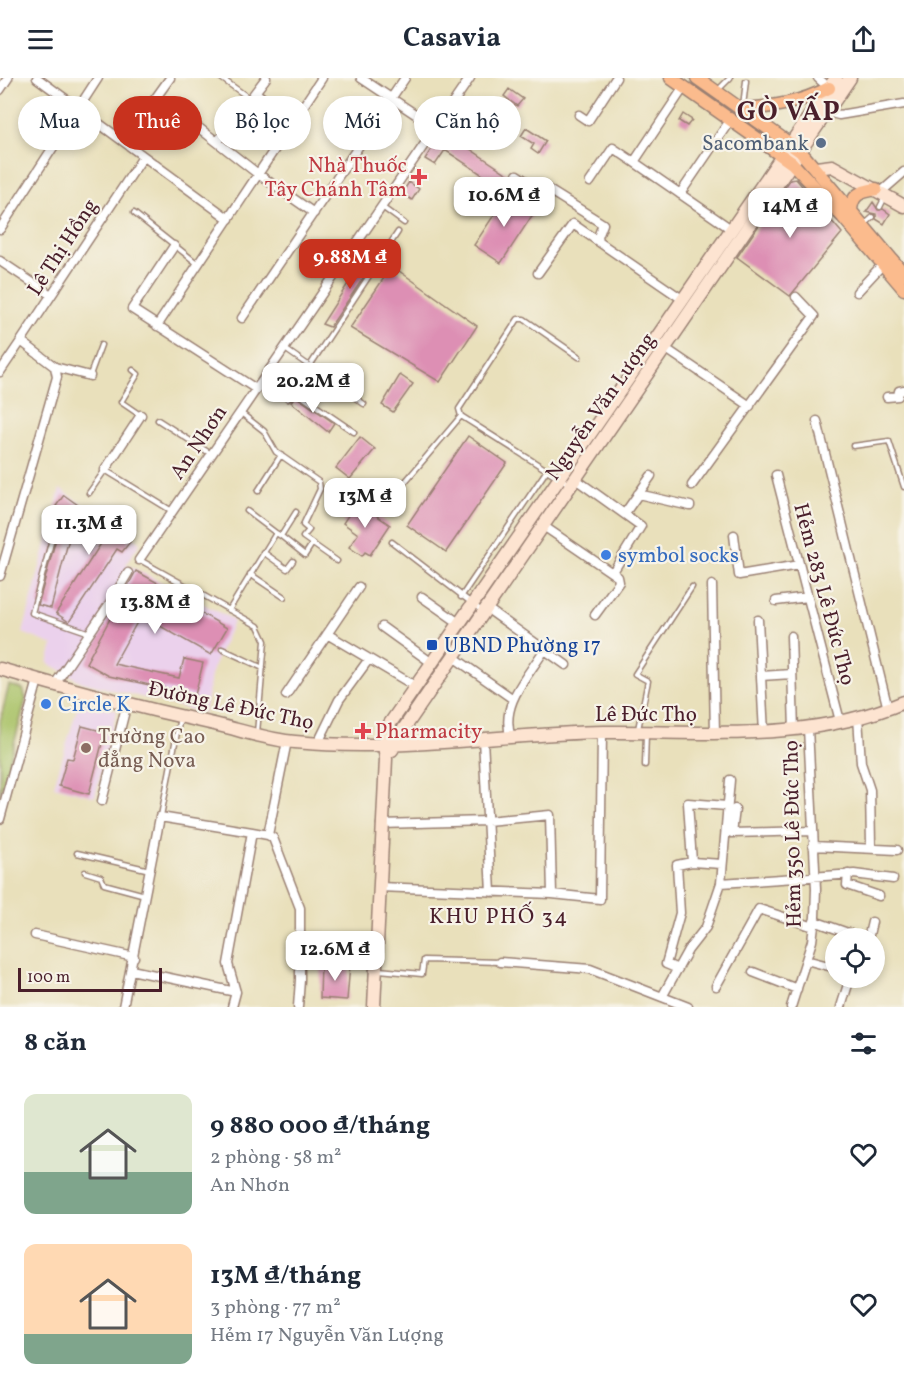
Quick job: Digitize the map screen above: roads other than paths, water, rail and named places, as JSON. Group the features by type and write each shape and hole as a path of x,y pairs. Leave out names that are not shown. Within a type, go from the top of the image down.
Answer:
{"main road":[{"path":"671,78 787,159 838,212 860,228 904,274"},
{"path":"697,78 795,147 816,168 851,212 883,264 904,289"},
{"path":"742,109 784,106 809,98 832,83"},
{"path":"851,212 852,201 858,193 881,192"}],"street":[{"path":"0,90 8,78"},
{"path":"37,78 61,96"},
{"path":"85,96 98,78"},
{"path":"157,96 170,78"},
{"path":"252,96 266,78"},
{"path":"310,96 322,78"},
{"path":"362,78 388,96"},
{"path":"392,96 405,78"},
{"name":"An Nhơn","path":"458,96 470,78"},
{"path":"579,115 588,121 616,78"},
{"path":"818,78 832,83"},
{"name":"Nguyễn Văn Lượng","path":"795,147 827,112 850,78"},
{"name":"Nguyễn Văn Lượng","path":"390,745 452,656 480,608 787,159 832,83"},
{"path":"634,162 684,87"},
{"path":"827,112 838,115 904,104"},
{"path":"680,194 731,119"},
{"path":"590,182 614,148 731,229"},
{"path":"0,229 50,150"},
{"path":"134,150 228,219"},
{"path":"229,150 258,174 314,213"},
{"path":"157,327 274,150"},
{"path":"242,318 356,150"},
{"name":"An Nhơn","path":"139,560 421,150"},
{"name":"Lê Thị Hồng","path":"0,372 143,157"},
{"name":"Nguyễn Văn Lượng","path":"659,344 682,299 731,229 787,159"},
{"path":"816,168 832,166 904,206"},
{"path":"881,192 904,172"},
{"path":"517,175 557,195 603,224 598,237 599,242"},
{"path":"538,273 573,224 682,299"},
{"path":"174,246 132,309 256,389"},
{"path":"0,261 51,295"},
{"path":"857,292 883,264"},
{"path":"693,485 812,320 814,312 796,297"},
{"path":"21,341 55,367 90,376"},
{"path":"659,344 750,406"},
{"path":"0,576 57,377 55,367"},
{"path":"887,397 898,396 899,391 904,390"},
{"path":"105,470 141,415"},
{"path":"816,421 888,709"},
{"path":"624,513 651,476"},
{"name":"Hẻm 283 Lê Đức Thọ","path":"776,476 840,721"},
{"path":"568,480 624,513 641,526 613,572"},
{"name":"Nguyễn Văn Lượng","path":"374,1007 381,824 386,759 390,745 389,725 459,623 480,608 542,525 568,480"},
{"path":"638,494 690,506"},
{"path":"542,525 613,572 619,582 595,615"},
{"path":"734,535 739,575 799,565"},
{"path":"55,684 111,603 128,573"},
{"path":"712,585 715,734"},
{"path":"286,695 359,586"},
{"path":"422,597 459,623"},
{"path":"776,601 808,597"},
{"path":"480,608 566,664"},
{"path":"758,620 765,732"},
{"path":"382,627 432,663"},
{"path":"327,634 415,687"},
{"path":"791,636 794,730"},
{"path":"511,738 506,723 513,699 541,655"},
{"path":"452,656 513,699"},
{"path":"318,743 339,700 369,658"},
{"path":"0,669 38,680 0,819"},
{"path":"761,676 792,674"},
{"name":"Đường Lê Đức Thọ","path":"38,680 287,741 390,745"},
{"name":"Lê Đức Thọ","path":"390,745 602,732 715,734 794,730 858,717 904,702"},
{"path":"102,801 127,703"},
{"path":"858,717 861,763 870,790 871,845"},
{"name":"Hẻm 350 Lê Đức Thọ","path":"791,1007 806,960 814,924 808,728"},
{"path":"379,887 552,894 600,899 602,732"},
{"path":"483,739 491,892"},
{"path":"268,835 287,741"},
{"path":"730,780 732,833 812,831"},
{"path":"692,862 688,803 731,808"},
{"path":"662,997 688,950 706,927 721,883 731,808"},
{"path":"381,824 487,821 550,815 552,894"},
{"path":"123,1007 160,817 252,832 273,838 300,908 298,1007"},
{"path":"232,1007 236,992 228,964 252,832"},
{"path":"813,846 897,850"},
{"path":"678,969 666,964 680,913 677,865 692,862 722,864"},
{"path":"721,883 848,874 893,879"},
{"path":"848,874 847,885 879,896"},
{"path":"716,986 759,909 828,928"},
{"path":"870,928 872,921"},
{"path":"35,934 134,957"},
{"path":"806,960 825,965"},
{"path":"500,962 590,969 677,1005 688,1007"},
{"path":"131,970 236,992"},
{"path":"753,972 797,989"},
{"path":"841,1007 847,988"}],"lane":[{"path":"221,78 246,96"},
{"path":"717,91 730,78"},
{"path":"742,109 746,81"},
{"path":"256,91 263,96"},
{"path":"880,207 881,192"},
{"path":"382,207 404,223"},
{"path":"134,213 199,264"},
{"path":"860,228 873,217"},
{"path":"288,399 398,232"},
{"path":"568,480 547,470 461,416 459,409 518,319 524,319 579,357"},
{"path":"90,376 101,345"},
{"path":"284,349 364,404"},
{"path":"133,370 138,374 121,402 141,415"},
{"path":"294,391 354,432"},
{"path":"240,413 264,431 276,452 319,482 320,489 303,525 309,530 303,537 337,561"},
{"path":"399,489 461,416"},
{"path":"158,420 212,455"},
{"path":"853,446 889,441 904,487"},
{"path":"258,490 281,455"},
{"path":"89,493 105,470 172,512"},
{"path":"461,597 547,470"},
{"path":"247,512 305,555 312,544"},
{"path":"281,536 296,512"},
{"path":"54,528 32,613 91,633"},
{"path":"229,609 276,533"},
{"path":"392,542 461,597 480,608"},
{"path":"263,552 287,569 293,561"},
{"path":"139,560 258,626 265,641 257,734"},
{"path":"250,574 284,597"},
{"path":"645,765 641,733 648,681 635,674 692,587"},
{"path":"222,649 263,668"},
{"path":"160,817 181,716"},
{"path":"77,853 150,871"},
{"path":"85,872 101,877 104,884 146,895"},
{"path":"375,970 422,974 424,960 500,962"}],"place":[{"name":"Sacombank","path":"821,143"},
{"name":"Nhà Thuốc Tây Chánh Tâm","path":"419,177"},
{"name":"symbol socks","path":"606,555"},
{"name":"UBND Phường 17","path":"432,645"},
{"name":"Circle K","path":"46,704"},
{"name":"Pharmacity","path":"363,731"},
{"name":"Trường Cao đẳng Nova","path":"86,748"}],"district":[{"name":"GÒ VẤP","path":"789,111"},
{"name":"KHU PHỐ 34","path":"499,915"}]}
